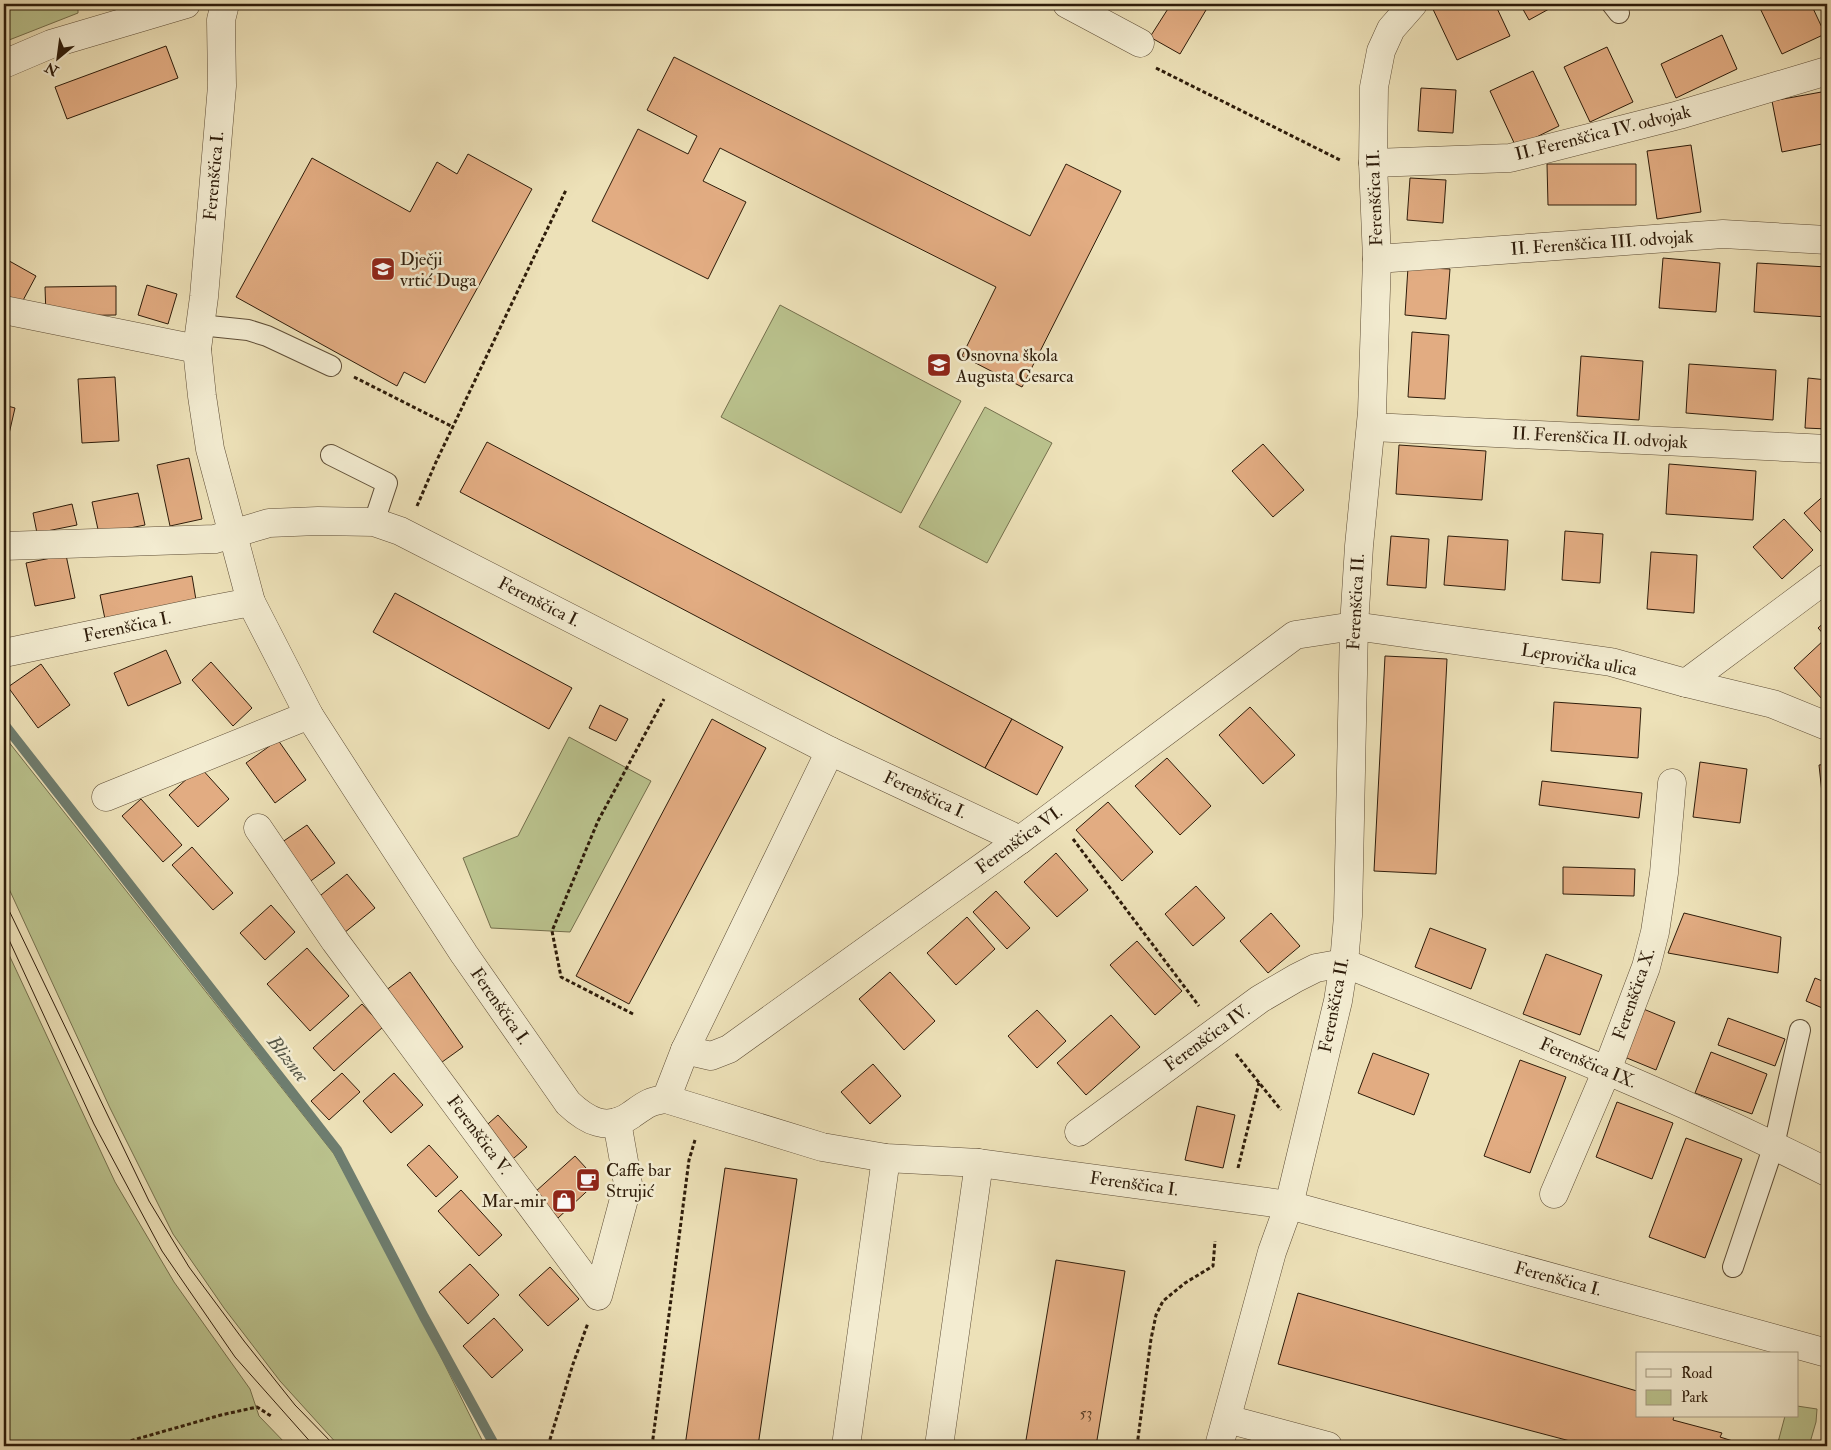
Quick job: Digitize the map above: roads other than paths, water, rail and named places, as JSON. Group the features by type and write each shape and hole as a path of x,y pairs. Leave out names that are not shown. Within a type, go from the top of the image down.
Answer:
{"street":[{"path":"4,64 52,44 186,4"},
{"name":"Ferenščica I.","path":"225,4 221,20 222,86 199,337 202,396 210,449 252,602 309,715 464,954 568,1103 582,1116 590,1120 609,1123 617,1122"},
{"path":"1067,4 1140,43"},
{"name":"Ferenščica II.","path":"1289,1205 1338,1001 1344,963 1348,916 1354,626 1359,546 1372,427 1377,259 1362,164 1374,96 1376,70 1381,51 1391,29 1413,4"},
{"name":"II. Ferenščica IV. odvojak","path":"1362,164 1510,158 1679,115 1827,70"},
{"name":"II. Ferenščica III. odvojak","path":"1377,259 1723,234 1827,240"},
{"path":"4,310 199,337"},
{"name":"II. Ferenščica II. odvojak","path":"1372,427 1827,449"},
{"name":"Ferenščica I.","path":"4,546 214,539 269,523 318,521 374,522 400,531 830,750 1020,840"},
{"path":"1686,683 1827,578"},
{"name":"Ferenščica I.","path":"4,653 252,602"},
{"name":"Leprovička ulica","path":"1354,626 1611,662 1686,683 1773,704 1827,726"},
{"name":"Ferenščica VI.","path":"685,1050 711,1056 729,1050 1020,840 1295,635 1354,626"},
{"path":"106,797 309,715"},
{"path":"617,1122 630,1116 646,1104 666,1099 685,1050 830,750"},
{"name":"Ferenščica X.","path":"1554,1194 1607,1070 1646,967 1655,932 1664,873 1672,783"},
{"name":"Ferenščica V.","path":"258,828 335,941 598,1296 628,1184 617,1122"},
{"name":"Ferenščica IV.","path":"1079,1132 1260,999 1316,968 1344,963"},
{"name":"Ferenščica IX.","path":"1344,963 1607,1070 1774,1145 1827,1172"},
{"name":"Ferenščica I.","path":"666,1099 822,1147 886,1158 979,1164 1289,1205 1827,1353"},
{"path":"846,1446 886,1158"},
{"path":"940,1446 979,1164"},
{"path":"1219,1446 1272,1252 1289,1205"},
{"path":"1227,1419 1328,1446"}],"lane":[{"path":"199,337 248,330 267,336 331,366"},
{"path":"331,455 387,484 374,522"},
{"path":"1733,1267 1774,1145 1800,1030"}],"waterway":[{"name":"Bliznec","path":"4,724 337,1150 424,1317 495,1446"}],"tram line":[{"path":"4,900 149,1201 189,1267 295,1405 335,1446"},
{"path":"4,929 94,1124 162,1251 235,1357 314,1446"}],"place":[{"name":"Dječji vrtić Duga","path":"383,269"},
{"name":"Osnovna škola Augusta Cesarca","path":"939,365"},
{"name":"Caffe bar Strujić","path":"588,1180"},
{"name":"Mar-mir","path":"564,1201"}]}
